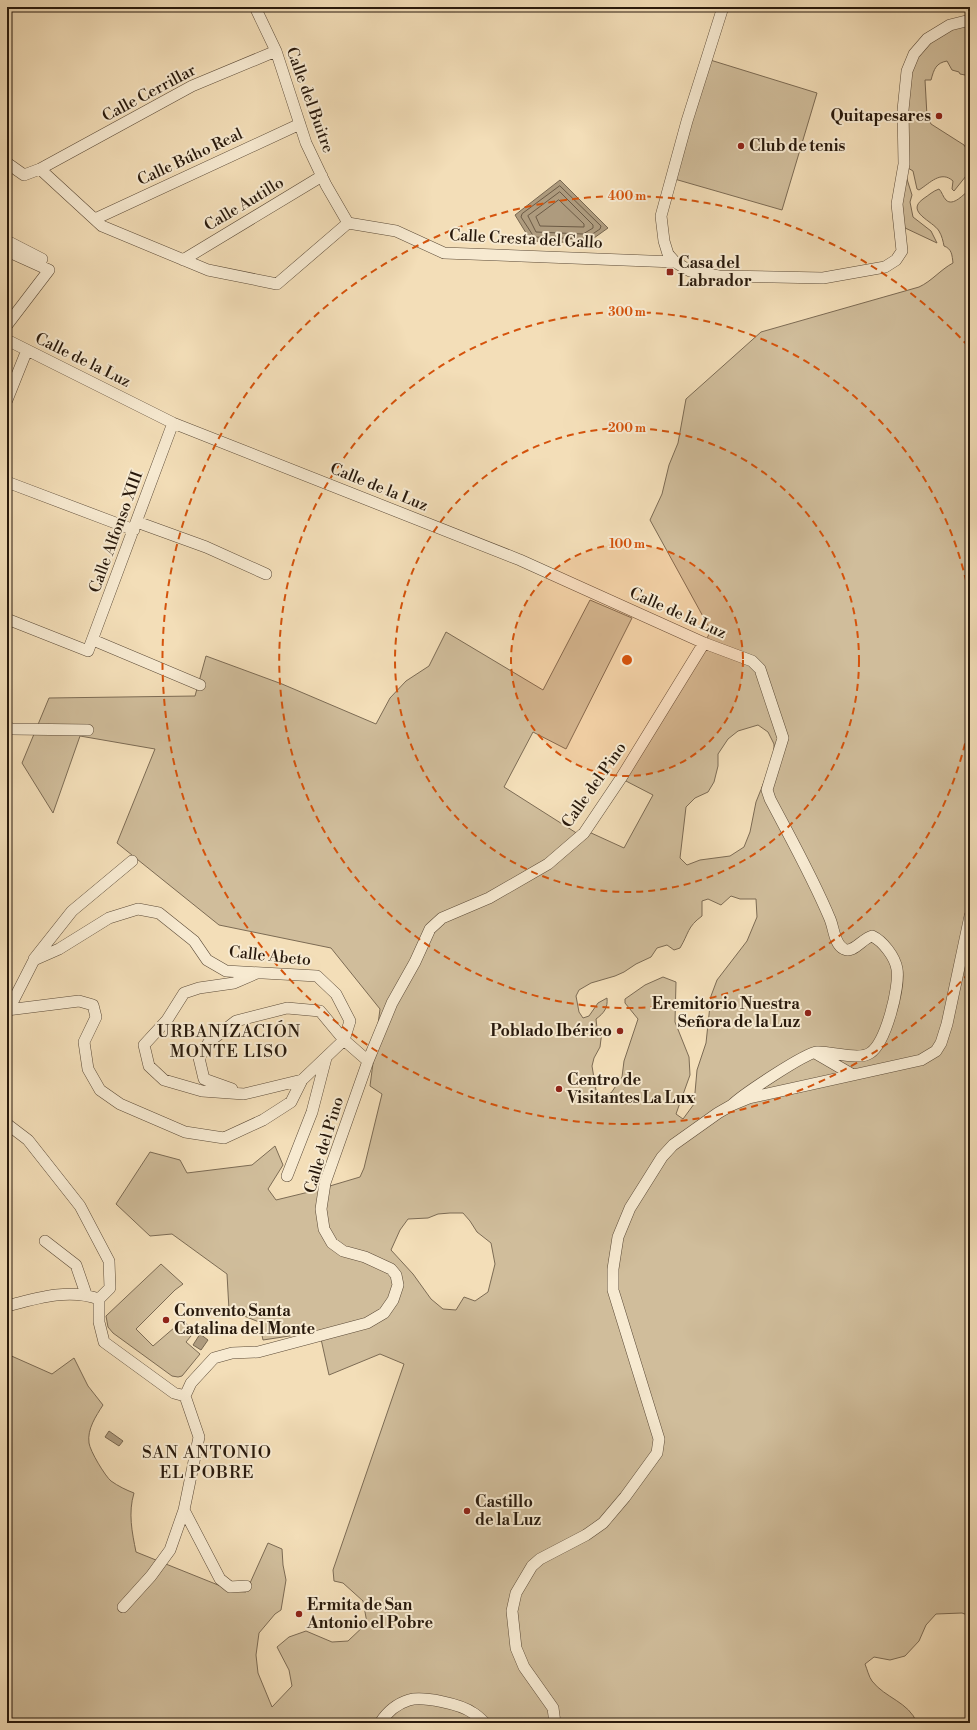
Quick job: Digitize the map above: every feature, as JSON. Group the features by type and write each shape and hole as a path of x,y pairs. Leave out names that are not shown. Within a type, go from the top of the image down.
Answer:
{"street":[{"name":"Calle del Buitre","path":"255,7 276,51 306,143 348,223"},
{"path":"723,7 687,121 662,209 661,223 668,254 675,262 690,271 708,276 810,278 846,275 877,269 892,264 902,251 897,204 904,164 903,110 907,70 914,54 927,39 950,26 970,20"},
{"name":"Calle Cerrillar","path":"40,169 192,86 276,51"},
{"name":"Calle Búho Real","path":"94,219 300,124"},
{"path":"7,163 24,175 40,169 102,226 208,270 277,284 348,223"},
{"name":"Calle Autillo","path":"183,260 322,176"},
{"name":"Calle Cresta del Gallo","path":"348,223 396,232 444,253 675,262"},
{"path":"7,241 46,262 49,270"},
{"path":"7,251 49,270"},
{"path":"7,325 49,270"},
{"name":"Calle de la Luz","path":"7,340 173,423 520,560 704,643 752,661 760,669 783,738 767,790 770,799 809,873 826,910 838,944 843,949 849,950 855,947 866,937 872,936 879,939 892,957 897,967 898,979 888,1024 871,1053 864,1056 815,1052"},
{"path":"7,400 27,350"},
{"name":"Calle Alfonso XIII","path":"7,619 88,651 136,526 173,423"},
{"path":"7,482 136,526 206,547 266,574"},
{"path":"93,640 200,685"},
{"name":"Calle del Pino","path":"185,1396 191,1383 214,1358 232,1353 258,1352 368,1323 384,1313 394,1300 398,1285 396,1275 391,1269 365,1257 343,1251 332,1243 324,1229 321,1209 326,1182 368,1061 392,1003 415,962 430,929 442,918 489,898 548,864 584,833 621,778 704,643"},
{"path":"9,731 88,730"},
{"path":"8,1010 34,960 72,912 132,861"},
{"name":"Calle Abeto","path":"34,960 60,949 109,918 138,909 159,913 194,941 207,960 226,971 317,976 336,994 350,1021 344,1040"},
{"path":"732,1104 749,1098 921,1060 936,1051 941,1043 947,1024 970,916"},
{"path":"259,972 234,983 199,988 184,994 167,1020 144,1045 149,1066 164,1080 202,1091 244,1094 302,1080"},
{"path":"8,1010 78,1001 93,1005 96,1017 84,1042 88,1069 100,1090 120,1104 185,1132 224,1138 263,1120 291,1102 302,1080 344,1040"},
{"path":"244,1094 204,1079 199,1058 210,1042 236,1021 287,1008 320,1011 344,1040 368,1061"},
{"path":"555,1723 553,1708 524,1667 516,1648 512,1611 516,1593 532,1566 540,1559 586,1535 603,1523 625,1497 657,1453 659,1439 613,1290 613,1269 618,1237 630,1208 662,1157 673,1145 732,1104 740,1096 773,1076 815,1052 853,1075"},
{"path":"287,1176 312,1112 326,1057"},
{"path":"7,1124 28,1140 80,1206 106,1254 109,1261 110,1288 99,1299 99,1322 104,1342 174,1393 185,1396 199,1437 184,1510 170,1550 151,1576 123,1607"},
{"path":"44,1241 76,1265 86,1294"},
{"path":"7,1306 52,1295 86,1294 99,1299"},
{"path":"184,1510 220,1579 230,1587 246,1586"},
{"path":"380,1723 390,1710 399,1704 410,1700 421,1699 460,1707 472,1712 485,1723"}],"shaded area":[{"path":"970,23 970,76 960,74 959,72 952,70 947,61 940,63 936,67 931,80 925,80 927,116 931,124 964,145 970,154 970,171 954,191 952,189 953,181 944,177 931,181 919,190 917,189 913,171 908,168 905,111 912,64 933,38 957,26"},
{"name":"Club de tenis","path":"707,59 817,93 782,210 671,178"},
{"path":"906,176 912,195 910,202 913,217 931,231 937,243 903,227 899,206"},
{"path":"939,189 946,200 952,202 970,189 970,1616 962,1613 936,1614 926,1625 919,1641 905,1656 890,1660 874,1657 865,1664 872,1681 877,1687 903,1705 917,1723 7,1723 7,1354 52,1374 74,1358 88,1386 103,1405 89,1433 89,1443 92,1452 111,1481 134,1493 131,1515 136,1552 233,1591 246,1592 268,1543 282,1549 286,1580 281,1610 275,1614 259,1633 256,1655 258,1673 272,1707 292,1686 289,1670 277,1647 289,1637 306,1631 332,1642 348,1641 367,1623 363,1601 343,1583 334,1581 333,1570 404,1364 380,1354 329,1375 321,1339 309,1333 263,1340 259,1322 229,1310 227,1274 172,1234 150,1236 116,1204 150,1152 180,1160 187,1173 252,1165 275,1146 283,1165 268,1189 276,1200 360,1177 364,1168 382,1094 370,1086 380,1009 331,948 219,925 117,843 155,749 80,736 53,813 22,763 49,698 195,696 206,656 282,684 376,724 390,698 406,681 429,666 446,632 543,690 590,600 632,618 566,749 533,732 504,787 578,834 589,832 624,848 653,795 624,780 711,631 650,520 662,494 669,465 678,443 686,399 761,332 919,287 953,263 951,253 949,249 944,246 939,231 922,216 917,208 918,204 923,199","holes":["758,725 768,732 774,744 774,757 756,802 750,832 744,847 730,856 700,860 687,865 680,858 686,807 695,798 708,792 714,782 718,766 718,754 728,739 738,731","731,896 740,899 756,899 757,917 747,941 717,980 711,996 706,1043 697,1070 694,1104 683,1119 676,1114 690,1075 689,1057 675,1022 676,982 663,977 645,985 625,999 625,1003 638,1019 624,1061 622,1077 611,1093 602,1096 596,1090 592,1066 594,1058 600,1047 602,1031 597,1028 596,1019 605,1010 607,998 598,1003 589,1016 583,1018 579,1012 576,996 579,990 591,983 624,972 651,957 657,948 667,945 674,950 680,948 691,927 702,916 702,901 708,899 721,905","463,1213 477,1232 491,1243 495,1264 488,1292 475,1301 464,1297 456,1310 443,1309 431,1299 413,1274 391,1250 400,1230 408,1219 428,1218 438,1214"]},
{"path":"161,1264 183,1284 136,1329 153,1346 182,1321 196,1330 186,1342 200,1354 182,1376 178,1377 172,1376 113,1333 108,1327 106,1316"}],"water":[{"path":"560,180 608,228 587,243 531,241 515,215"},
{"path":"200,1334 208,1340 201,1350 193,1345"},
{"path":"109,1431 123,1441 119,1446 105,1437"}],"place":[{"name":"Quitapesares","path":"939,116"},
{"name":"Club de tenis","path":"741,146"},
{"name":"Casa del Labrador","path":"670,272"},
{"name":"Eremitorio Nuestra Señora de la Luz","path":"808,1013"},
{"name":"Poblado Ibérico","path":"620,1031"},
{"name":"Centro de Visitantes La Lux","path":"559,1089"},
{"name":"Convento Santa Catalina del Monte","path":"166,1320"},
{"name":"Castillo de la Luz","path":"467,1511"},
{"name":"Ermita de San Antonio el Pobre","path":"299,1614"}],"district":[{"name":"URBANIZACIÓN MONTE LISO","path":"229,1042"},
{"name":"SAN ANTONIO EL POBRE","path":"207,1463"}]}
